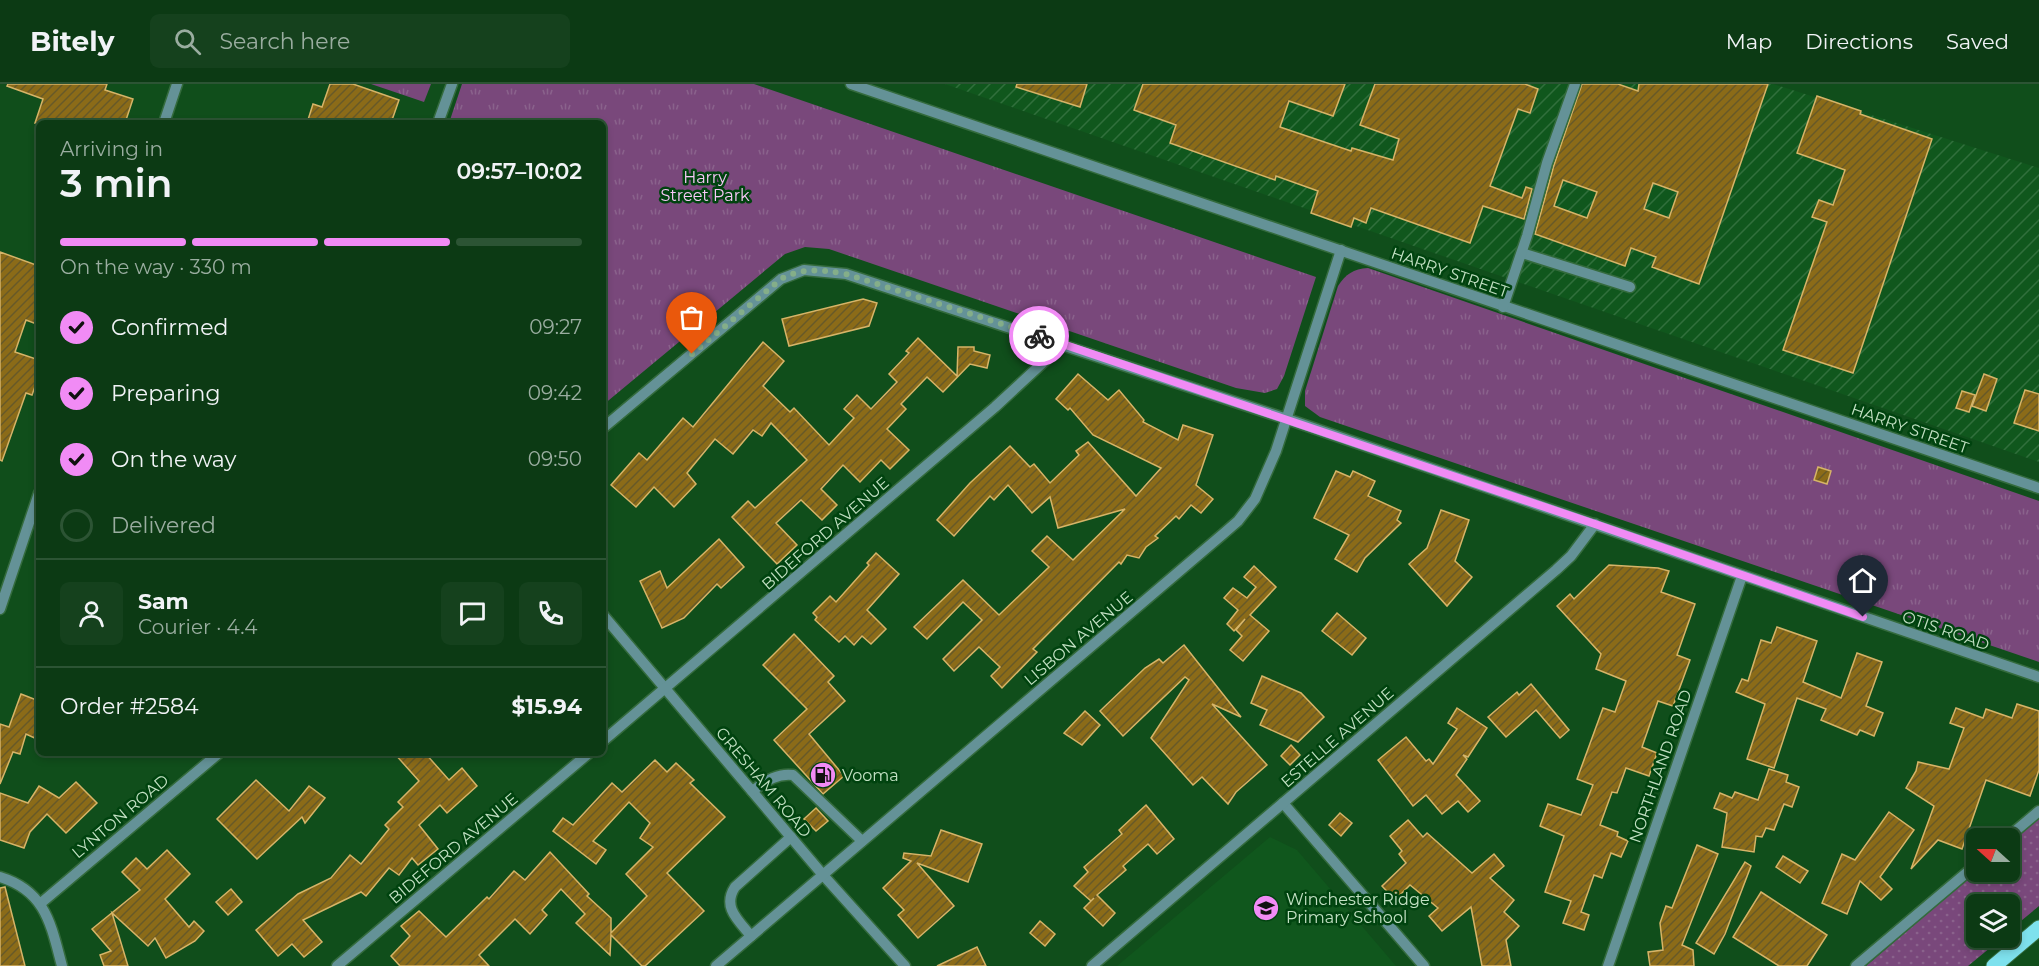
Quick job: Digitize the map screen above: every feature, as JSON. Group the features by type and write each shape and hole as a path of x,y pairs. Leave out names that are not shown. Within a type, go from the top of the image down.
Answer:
{"main road":[{"path":"1994,966 2039,928"}],"street":[{"path":"165,120 177,84"},
{"path":"439,120 452,84"},
{"name":"HARRY STREET","path":"851,84 2039,488"},
{"path":"1503,307 1522,253 1547,163 1575,84"},
{"name":"LISBON AVENUE","path":"716,966 1238,521 1251,504 1264,479 1287,419 1341,250"},
{"path":"1522,253 1630,287"},
{"path":"606,425 781,279 804,270 846,274 1287,419 1742,576"},
{"name":"BIDEFORD AVENUE","path":"606,739 995,407 1063,344"},
{"path":"0,609 36,502"},
{"name":"ESTELLE AVENUE","path":"1092,966 1556,570 1595,524"},
{"name":"OTIS ROAD","path":"1742,576 2039,677"},
{"name":"NORTHLAND ROAD","path":"1608,966 1742,576"},
{"name":"GRESHAM ROAD","path":"606,619 823,875 905,966"},
{"name":"LYNTON ROAD","path":"41,903 215,756"},
{"name":"BIDEFORD AVENUE","path":"337,966 585,756"},
{"path":"752,791 769,778 785,774 793,775 862,841"},
{"path":"1283,803 1424,966"},
{"path":"2019,828 2039,811"},
{"path":"751,936 729,907 729,896 735,887 791,837"},
{"path":"1856,966 1966,873"},
{"path":"0,877 15,883 41,903 62,966"}],"shaded area":[{"path":"945,84 1773,84 2039,168 2039,462"},
{"name":"Winchester Ridge Primary School","path":"1270,837 1297,850 1396,966 1117,966"}],"green space":[{"path":"371,84 431,84 424,102"},
{"name":"Harry Street Park","path":"462,84 754,84 1316,277 1284,376 1277,389 1265,393 1236,388 829,249 805,247 785,254 606,403 606,120 450,120"},
{"path":"1368,268 2039,501 2039,662 1320,417 1305,406 1305,391 1338,286 1350,273"},
{"path":"2039,818 2039,906 2020,922 2020,894 1966,894 1966,948 1990,948 1968,966 1866,966 1966,880 2020,882 2020,834"}],"building":[{"path":"8,84 107,84 105,90 133,99 126,120 36,120 43,99 7,86"},
{"path":"330,84 353,84 399,100 392,120 308,120 313,104 322,107"},
{"path":"1017,84 1087,84 1080,107 1016,87"},
{"path":"1143,84 1345,84 1333,116 1289,101 1280,127 1351,151 1352,148 1393,160 1399,139 1360,125 1375,84 1525,84 1538,89 1530,113 1518,109 1490,186 1522,198 1526,187 1532,189 1524,219 1483,206 1470,243 1371,208 1366,223 1354,218 1351,227 1311,213 1318,191 1276,176 1275,180 1170,143 1176,125 1134,110"},
{"path":"1582,84 1618,84 1638,91 1639,84 1768,84 1699,284 1652,267 1656,257 1631,248 1625,266 1535,234 1554,165","holes":["1563,180 1597,192 1587,218 1554,206","1653,183 1678,192 1669,218 1644,209"]},
{"path":"1817,96 1861,111 1860,114 1932,139 1853,373 1783,350 1827,222 1812,217 1819,200 1833,205 1845,170 1797,153"},
{"path":"0,252 36,265 36,324 26,320 15,352 36,359 36,384 32,395 26,393 2,461 0,460"},
{"path":"863,299 877,303 869,326 789,346 782,319"},
{"path":"918,338 957,376 958,347 974,347 974,351 990,355 987,368 970,364 943,392 927,377 901,404 906,409 887,429 909,450 890,469 881,460 860,482 843,465 821,489 837,505 822,520 801,500 776,523 797,545 777,564 732,517 748,501 755,508 807,460 771,423 762,436 753,430 733,454 715,439 687,473 696,484 674,507 654,487 636,507 611,485 639,453 647,460 683,418 693,427 763,342 784,361 763,386 790,412 794,408 829,445 854,418 844,409 857,395 871,409 897,382 889,374 909,353 906,351"},
{"path":"1078,374 1108,400 1119,390 1144,420 1143,422 1178,440 1183,425 1213,435 1196,485 1213,499 1201,513 1191,505 1179,519 1176,516 1155,536 1158,538 1146,547 1139,558 1127,555 1121,564 1119,562 1033,649 1037,652 1002,688 991,676 1000,667 979,647 954,671 943,659 982,620 963,602 927,639 914,627 963,580 999,615 1049,567 1032,551 1047,536 1073,560 1125,509 1058,528 1050,497 1032,513 1008,485 994,500 990,496 954,536 937,520 970,483 1010,446 1030,467 1034,464 1050,483 1079,455 1076,451 1088,442 1136,496 1161,468 1093,435 1070,408 1068,410 1056,399"},
{"path":"1984,374 1997,379 1986,411 1972,406"},
{"path":"2025,390 2039,394 2039,431 2014,423"},
{"path":"1962,391 1975,395 1969,412 1956,408"},
{"path":"1818,467 1831,471 1827,484 1814,480"},
{"path":"1336,471 1350,477 1353,471 1375,481 1368,496 1401,511 1397,520 1401,523 1365,558 1357,572 1335,559 1349,535 1314,518"},
{"path":"1441,510 1469,520 1455,561 1472,577 1447,606 1409,564 1427,548"},
{"path":"719,539 744,567 721,588 717,584 684,618 662,628 640,581 660,571 667,588"},
{"path":"876,553 899,574 867,610 886,629 871,644 862,636 854,645 845,636 839,642 815,620 817,617 813,613 830,596 836,602 869,565 867,563"},
{"path":"1609,565 1658,568 1669,571 1661,592 1695,604 1677,655 1690,660 1673,706 1658,701 1642,747 1657,753 1649,776 1626,768 1617,793 1612,792 1600,825 1618,832 1617,836 1628,841 1621,857 1611,853 1602,878 1594,875 1581,912 1589,915 1584,930 1563,923 1571,901 1545,892 1564,836 1540,826 1548,804 1581,815 1593,785 1577,779 1603,708 1615,712 1626,681 1596,669 1601,654 1557,606 1570,594 1574,599"},
{"path":"1254,566 1276,587 1250,615 1269,631 1243,661 1230,650 1242,636 1236,630 1245,619 1234,631 1227,624 1238,610 1224,598 1233,588 1247,598 1256,587 1244,577"},
{"path":"1337,613 1366,638 1352,655 1322,631"},
{"path":"1777,627 1817,641 1803,682 1841,698 1857,653 1882,662 1866,706 1883,713 1874,736 1860,730 1857,735 1821,720 1826,709 1797,698 1774,768 1747,759 1765,704 1736,692 1742,679 1748,681 1761,640 1771,643"},
{"path":"794,634 834,676 828,682 845,701 809,734 844,776 823,794 774,740 807,709 763,665"},
{"path":"1184,645 1241,717 1212,704 1267,765 1236,792 1228,804 1202,777 1193,785 1151,738 1189,680 1185,677 1123,736 1100,711 1145,668 1159,659 1163,663"},
{"path":"1262,676 1301,693 1324,717 1298,742 1260,725 1267,710 1251,703"},
{"path":"1531,684 1569,730 1560,738 1536,710 1506,737 1488,717 1517,692 1519,695"},
{"path":"21,694 36,700 36,739 26,734 20,754 13,752 0,784 0,724 9,727"},
{"path":"2017,704 2039,711 2039,770 2030,796 1986,780 1969,828 1966,828 1962,849 1938,840 1911,869 1934,806 1906,788 1916,771 1918,762 1949,769 1964,728 1950,723 1956,708 1983,718 1986,709 2012,718"},
{"path":"1457,708 1487,728 1468,757 1463,755 1467,759 1456,775 1480,801 1468,812 1458,801 1442,814 1426,795 1413,806 1378,760 1406,737 1426,761 1429,759 1433,764 1457,729 1448,723"},
{"path":"1085,711 1100,725 1082,745 1064,733"},
{"path":"1291,745 1300,755 1290,765 1281,756"},
{"path":"397,756 428,756 449,780 462,768 477,786 447,813 440,805 419,825 438,849 418,865 412,858 399,875 389,868 366,896 361,892 303,920 322,942 304,957 292,944 278,956 256,930 298,894 331,878 350,855 361,864 389,829 385,825 403,807 398,802 419,781"},
{"path":"655,760 667,772 676,763 694,780 690,783 725,817 667,873 704,911 645,966 642,966 611,935 610,955 576,923 585,914 561,889 542,910 547,915 530,934 515,919 479,955 489,966 400,966 391,956 410,936 401,926 419,911 446,937 487,897 489,899 514,871 525,880 550,852 589,894 587,896 611,918 611,933 647,896 626,874 653,847 640,838 650,823 629,802 593,841 606,850 596,864 553,831 563,818 573,825 612,783 622,792"},
{"path":"1769,769 1788,775 1786,782 1799,787 1792,807 1784,804 1774,830 1766,828 1762,837 1756,836 1754,852 1722,847 1727,813 1714,808 1720,793 1732,798 1735,792 1758,800"},
{"path":"256,780 289,811 309,786 325,798 305,823 302,817 257,859 217,819"},
{"path":"76,782 97,803 66,833 47,814 30,832 24,848 0,840 0,793 28,803 39,786 59,798"},
{"path":"1146,805 1174,839 1157,854 1148,844 1123,866 1126,870 1097,895 1115,913 1103,926 1084,908 1091,901 1074,886 1088,872 1084,867 1122,834 1119,830"},
{"path":"816,808 828,821 816,831 804,819"},
{"path":"1889,812 1914,830 1880,877 1892,889 1881,900 1860,881 1847,914 1822,903 1842,854 1855,860"},
{"path":"1340,813 1352,823 1341,836 1329,825"},
{"path":"1408,820 1423,837 1427,833 1472,873 1494,854 1504,866 1490,878 1514,900 1504,912 1519,926 1506,940 1511,966 1482,966 1471,907 1442,931 1429,916 1438,908 1410,885 1395,900 1382,886 1406,863 1399,854 1402,851 1390,836"},
{"path":"941,830 982,844 968,882 917,863 954,906 918,938 898,915 904,910 883,888 911,861 903,858 904,853 931,856"},
{"path":"1697,845 1718,854 1682,945 1693,950 1694,966 1650,966 1648,952 1663,950 1660,923 1666,906 1672,908"},
{"path":"167,850 190,874 165,899 189,927 194,921 204,931 195,941 166,958 155,938 148,946 112,913 128,966 104,966 100,955 111,951 92,929 140,890 122,872 136,858 147,869"},
{"path":"1783,856 1808,871 1800,883 1776,867"},
{"path":"1745,862 1751,866 1725,934 1714,954 1696,943"},
{"path":"5,887 25,966 0,966 0,888"},
{"path":"231,889 242,902 228,915 216,902"},
{"path":"1761,892 1827,935 1807,966 1779,966 1733,937"},
{"path":"1040,921 1055,934 1045,946 1030,933"},
{"path":"977,947 986,966 937,966"}],"way so far":[{"path":"692,354 781,279 796,271 815,269 846,274 890,287 1039,336"}],"place":[{"name":"Vooma","path":"823,775"},
{"name":"Winchester Ridge Primary School","path":"1266,908"}],"route":[{"path":"1039,336 1863,617"}]}
